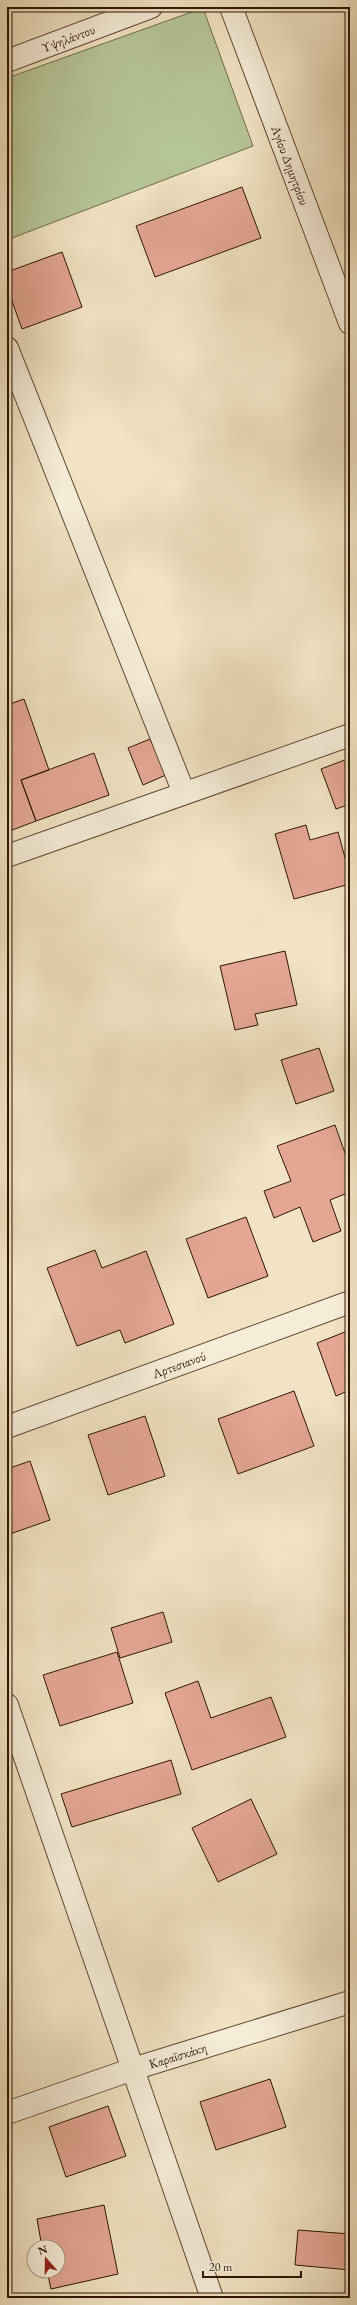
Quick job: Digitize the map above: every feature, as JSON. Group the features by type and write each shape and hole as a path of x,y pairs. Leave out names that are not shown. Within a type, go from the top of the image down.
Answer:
{"street":[{"name":"Υψηλάντου","path":"7,61 150,7"},
{"name":"Αγίου Δημητρίου","path":"231,7 350,324"},
{"path":"7,348 184,794"},
{"path":"7,856 350,735"},
{"name":"Αρτεσιανού","path":"7,1427 350,1302"},
{"path":"7,1705 212,2298"},
{"name":"Καραϊσκάκη","path":"7,2113 133,2069 350,2002"}],"green space":[{"path":"203,8 253,146 7,240 7,78"}],"building":[{"path":"242,187 261,238 155,277 136,226"},
{"path":"62,252 82,307 22,329 7,287 7,272"},
{"path":"24,699 49,770 21,780 36,821 7,832 7,705"},
{"path":"150,739 166,775 143,785 128,748"},
{"path":"94,753 109,795 36,821 21,780"},
{"path":"350,758 350,804 336,809 321,769"},
{"path":"306,825 310,840 338,832 350,876 350,884 294,899 275,834"},
{"path":"285,951 297,1005 255,1014 258,1025 235,1030 220,966"},
{"path":"319,1048 334,1091 296,1104 281,1060"},
{"path":"335,1125 350,1167 350,1192 330,1200 341,1231 313,1242 300,1207 274,1218 264,1191 291,1181 277,1146"},
{"path":"246,1217 268,1276 208,1298 186,1239"},
{"path":"95,1250 102,1268 146,1251 174,1324 125,1343 120,1330 77,1346 47,1268"},
{"path":"350,1330 350,1390 336,1396 317,1343"},
{"path":"294,1391 314,1446 238,1474 218,1419"},
{"path":"145,1416 165,1476 108,1495 88,1435"},
{"path":"30,1461 50,1520 7,1535 7,1469"},
{"path":"163,1612 172,1642 120,1658 111,1628"},
{"path":"117,1652 133,1703 60,1726 43,1675"},
{"path":"198,1681 211,1718 271,1697 286,1737 192,1770 165,1693"},
{"path":"171,1760 181,1794 72,1827 61,1794"},
{"path":"347,1773 350,1773 350,1794"},
{"path":"251,1799 277,1854 218,1882 192,1828"},
{"path":"270,2079 286,2127 216,2150 200,2102"},
{"path":"108,2106 126,2156 66,2177 49,2127"},
{"path":"104,2205 118,2274 51,2289 49,2279 66,2279 66,2239 41,2239 37,2219"},
{"path":"298,2230 350,2234 350,2270 295,2265"}]}
